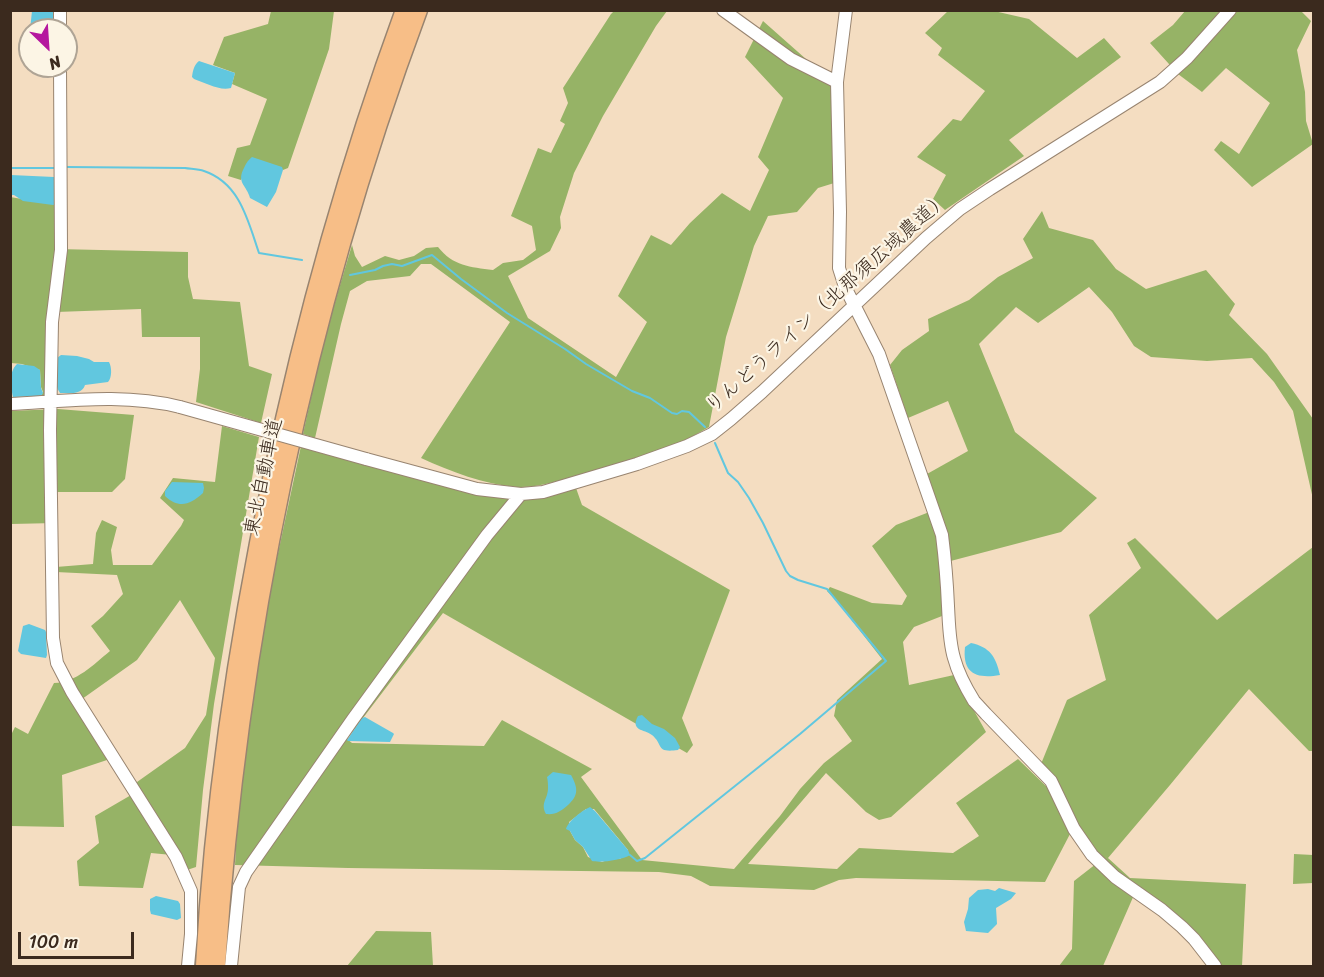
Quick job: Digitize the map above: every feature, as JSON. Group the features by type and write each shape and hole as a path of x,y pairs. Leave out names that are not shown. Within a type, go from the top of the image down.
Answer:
{"highway":[{"name":"東北自動車道","path":"204,966 224,750 249,587 273,467 322,263 404,10"},
{"name":"東北自動車道","path":"217,966 237,751 255,630 280,499 317,338 350,217 419,10"}],"street":[{"path":"723,10 791,59 837,82"},
{"path":"846,10 837,82 839,268 845,287 879,354 942,535 950,636 954,657 966,688 974,701 1051,781 1074,829 1092,855 1115,877 1182,927 1215,966"},
{"name":"りんどうライン（北那須広域農道）","path":"51,402 128,398 164,402 477,489 521,494 543,492 638,464 712,434 762,392 960,209 1160,82 1187,58 1230,10"},
{"path":"60,78 61,250 52,322 53,638 57,663 72,692 176,856 191,891 188,966"},
{"path":"10,405 51,402"},
{"path":"231,966 239,886 246,872 353,719 487,535 521,494"}],"green space":[{"path":"271,11 334,11 329,49 288,168 283,170 252,158 241,180 228,176 237,148 250,145 267,99 232,84 235,73 213,65 224,37 268,24"},
{"path":"614,11 667,11 603,116 574,173 560,217 561,228 550,251 508,276 528,318 616,377 647,322 618,296 651,235 671,245 690,223 722,193 750,211 769,170 758,157 783,98 745,57 763,21 841,90 844,180 818,188 797,212 768,216 754,246 726,337 709,427 694,436 645,456 547,484 532,486 517,487 480,480 456,473 421,458 510,322 431,264 421,264 410,276 367,281 350,291 315,438 303,434 324,339 352,245 355,256 362,267 385,256 399,260 414,256 426,248 438,247 456,262 493,270 503,263 523,260 536,250 532,226 511,216 538,148 551,153 565,124 560,121 568,103 563,88"},
{"path":"948,11 994,11 1029,19 1077,58 1104,38 1121,57 1009,140 1024,156 945,210 933,199 946,175 917,157 953,119 961,121 985,91 938,55 942,48 925,33"},
{"path":"1185,11 1301,11 1311,21 1297,50 1305,92 1306,121 1313,144 1252,187 1214,150 1221,141 1239,154 1270,103 1226,68 1202,92 1178,74 1150,43 1173,25"},
{"path":"10,197 58,205 57,249 188,252 188,277 193,299 240,302 249,366 272,374 261,423 196,402 200,369 200,337 142,337 141,309 56,312 55,395 41,396 43,392 40,370 11,363"},
{"path":"1042,211 1049,228 1093,240 1116,269 1146,289 1206,270 1235,304 1229,315 1267,354 1313,419 1313,499 1293,411 1274,382 1252,358 1207,361 1151,357 1134,346 1112,312 1089,287 1038,323 1016,307 979,344 1015,432 1097,498 1061,532 943,563 942,616 914,627 903,642 909,685 954,675 986,732 891,817 879,820 866,812 826,773 748,864 837,869 859,848 953,853 979,836 956,803 1018,759 1051,791 1070,834 1045,882 856,878 839,880 814,890 710,886 691,876 659,872 235,865 245,758 268,600 301,446 473,493 576,488 582,505 730,590 682,718 693,745 687,753 443,613 347,739 352,743 484,746 502,720 592,769 581,777 642,860 734,869 800,789 824,763 852,741 834,716 837,700 882,659 827,591 830,587 872,603 902,605 907,596 872,546 896,525 937,509 927,474 968,451 948,401 908,418 890,365 902,350 929,331 928,319 969,300 998,277 1033,258 1023,239","holes":["586,809 594,809 628,850 620,859 602,862 588,857 570,831 569,822"]},
{"path":"58,409 134,415 125,479 112,492 55,492 56,523 11,524 10,411"},
{"path":"222,426 259,437 214,704 196,867 187,870 172,855 151,853 143,888 79,886 77,861 99,843 95,816 138,791 137,782 185,748 206,715 215,658 180,600 137,660 75,704 110,759 62,775 64,827 11,826 11,735 15,727 28,734 54,683 77,676 110,651 91,626 123,594 117,575 56,572 56,567 93,564 96,533 102,520 117,527 111,550 113,565 152,565 184,520 160,498 173,478 215,482"},
{"path":"1135,538 1217,620 1313,547 1313,751 1309,751 1249,689 1108,858 1130,878 1246,884 1242,966 1221,966 1197,934 1146,892 1134,895 1103,966 1059,966 1072,949 1074,881 1101,860 1083,837 1060,789 1041,764 1067,700 1106,680 1089,615 1141,568 1127,543"},
{"path":"1294,854 1313,855 1313,883 1293,884"},
{"path":"376,931 431,932 433,966 347,966"}],"water":[{"path":"32,11 53,11 54,18 31,18"},
{"path":"199,61 235,73 231,88 217,88 194,79 193,70"},
{"path":"252,157 282,167 283,170 276,192 267,207 250,198 241,178 243,170"},
{"path":"11,175 54,177 56,204 23,201 11,195"},
{"path":"61,355 77,356 94,362 109,362 111,372 108,382 85,385 78,392 60,393 56,376 57,358"},
{"path":"17,364 34,366 40,370 43,393 41,396 13,397 11,375"},
{"path":"172,482 203,483 203,493 189,503 175,503 165,496 165,491"},
{"path":"29,624 46,632 46,658 21,654 18,651 23,626"},
{"path":"971,643 983,647 991,654 1000,675 978,675 969,669 966,663 965,647"},
{"path":"642,715 675,738 680,747 678,750 663,749 652,735 639,729 636,721 638,716"},
{"path":"365,717 394,734 390,742 347,740"},
{"path":"553,772 571,775 576,791 572,801 563,809 556,813 546,814 544,804 548,792 547,777"},
{"path":"590,807 630,855 611,861 592,861 570,831 566,829 573,819"},
{"path":"999,888 1016,893 996,908 997,924 988,933 966,931 964,922 969,898 978,890 995,891"},
{"path":"156,896 178,901 181,918 177,920 151,914 150,899"}],"waterway":[{"path":"66,167 185,168 204,171 226,184 241,204 259,253 302,260"},
{"path":"10,168 58,168"},
{"path":"350,275 392,264 402,266 432,255 507,313 586,364 632,391 650,398 672,413 689,412 705,427"},
{"path":"630,855 637,861 645,858 800,734 886,661 827,589 798,580 786,571 749,498 738,482 728,473 715,443"}]}
